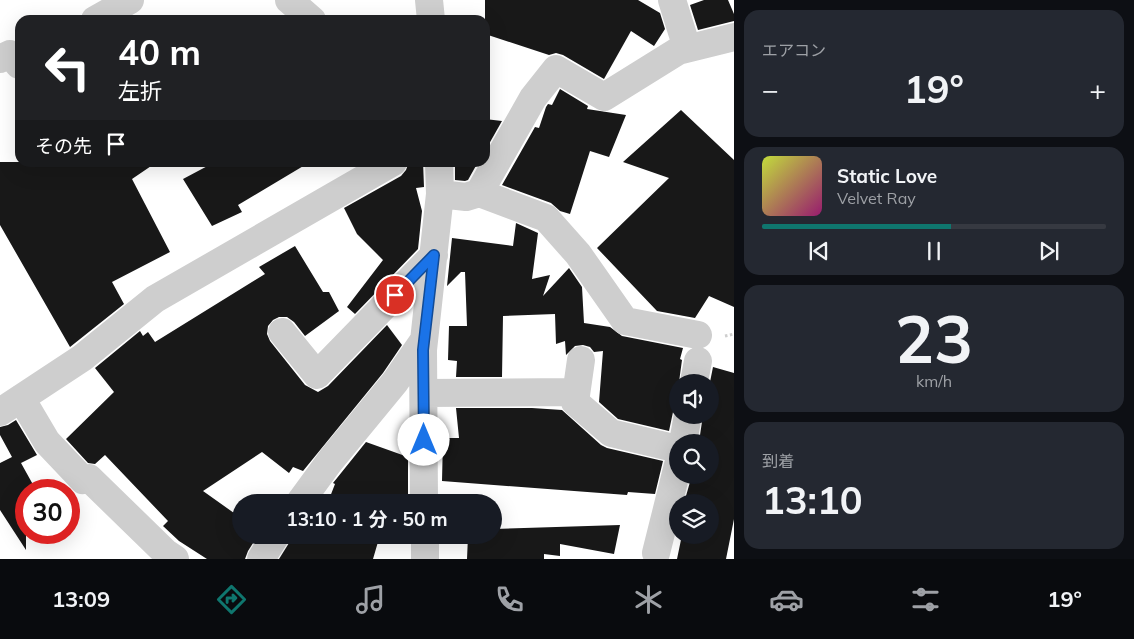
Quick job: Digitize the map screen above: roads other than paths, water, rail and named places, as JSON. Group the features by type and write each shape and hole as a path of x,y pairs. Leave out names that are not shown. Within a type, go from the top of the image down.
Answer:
{"street":[{"path":"104,15 130,0"},
{"path":"289,0 306,15"},
{"path":"429,0 430,15"},
{"path":"672,0 687,48"},
{"path":"479,193 533,98 556,69 604,97 678,51 734,37"},
{"path":"0,59 10,54 15,60"},
{"path":"0,76 15,68"},
{"path":"175,559 166,553 89,478 82,480 10,405 82,358 155,299 384,167"},
{"path":"424,494 424,340 440,194 438,167"},
{"path":"440,194 466,197 479,193 546,218 578,254 625,321 698,335"},
{"path":"282,332 317,375 434,255"},
{"path":"306,494 395,382 424,340"},
{"path":"581,360 575,402 611,433 669,447"},
{"path":"424,393 576,392"},
{"path":"656,553 673,484"},
{"path":"261,559 270,544"},
{"path":"425,544 425,559"}]}
